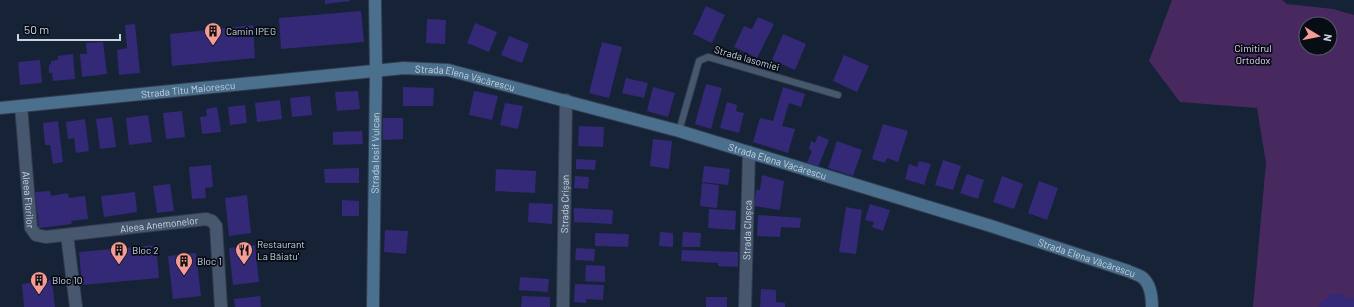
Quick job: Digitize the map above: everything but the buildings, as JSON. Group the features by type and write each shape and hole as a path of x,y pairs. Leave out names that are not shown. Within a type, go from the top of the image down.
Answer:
{"street":[{"name":"Strada Iosif Vulcan","path":"373,307 376,70 375,0"},
{"name":"Strada Elena Văcărescu","path":"376,70 404,68 448,70 566,100 749,152 991,226 1128,272 1143,278 1149,288 1152,298 1152,307"},
{"name":"Strada Titu Maiorescu","path":"0,108 376,70"},
{"name":"Strada Crișan","path":"563,307 566,100"},
{"name":"Aleea Florilor","path":"21,106 31,228 36,235 46,237 67,235"},
{"name":"Strada Cloșca","path":"745,307 749,152"},
{"name":"Aleea Anemonelor","path":"67,235 206,219 212,221 216,226 221,307"},
{"path":"67,235 76,307"}],"lane":[{"name":"Strada Iasomiei","path":"679,131 697,65 699,61 708,57 838,95"}],"green space":[{"name":"Cimitirul Ortodox","path":"1172,0 1282,0 1287,4 1333,9 1354,15 1354,307 1253,307 1266,163 1257,108 1180,102 1149,61"}],"place":[{"name":"Camin IPEG","path":"213,46"},
{"name":"Bloc 2","path":"119,265"},
{"name":"Restaurant La Băiatu'","path":"244,265"},
{"name":"Bloc 1","path":"184,276"},
{"name":"Bloc 10","path":"39,295"}]}
